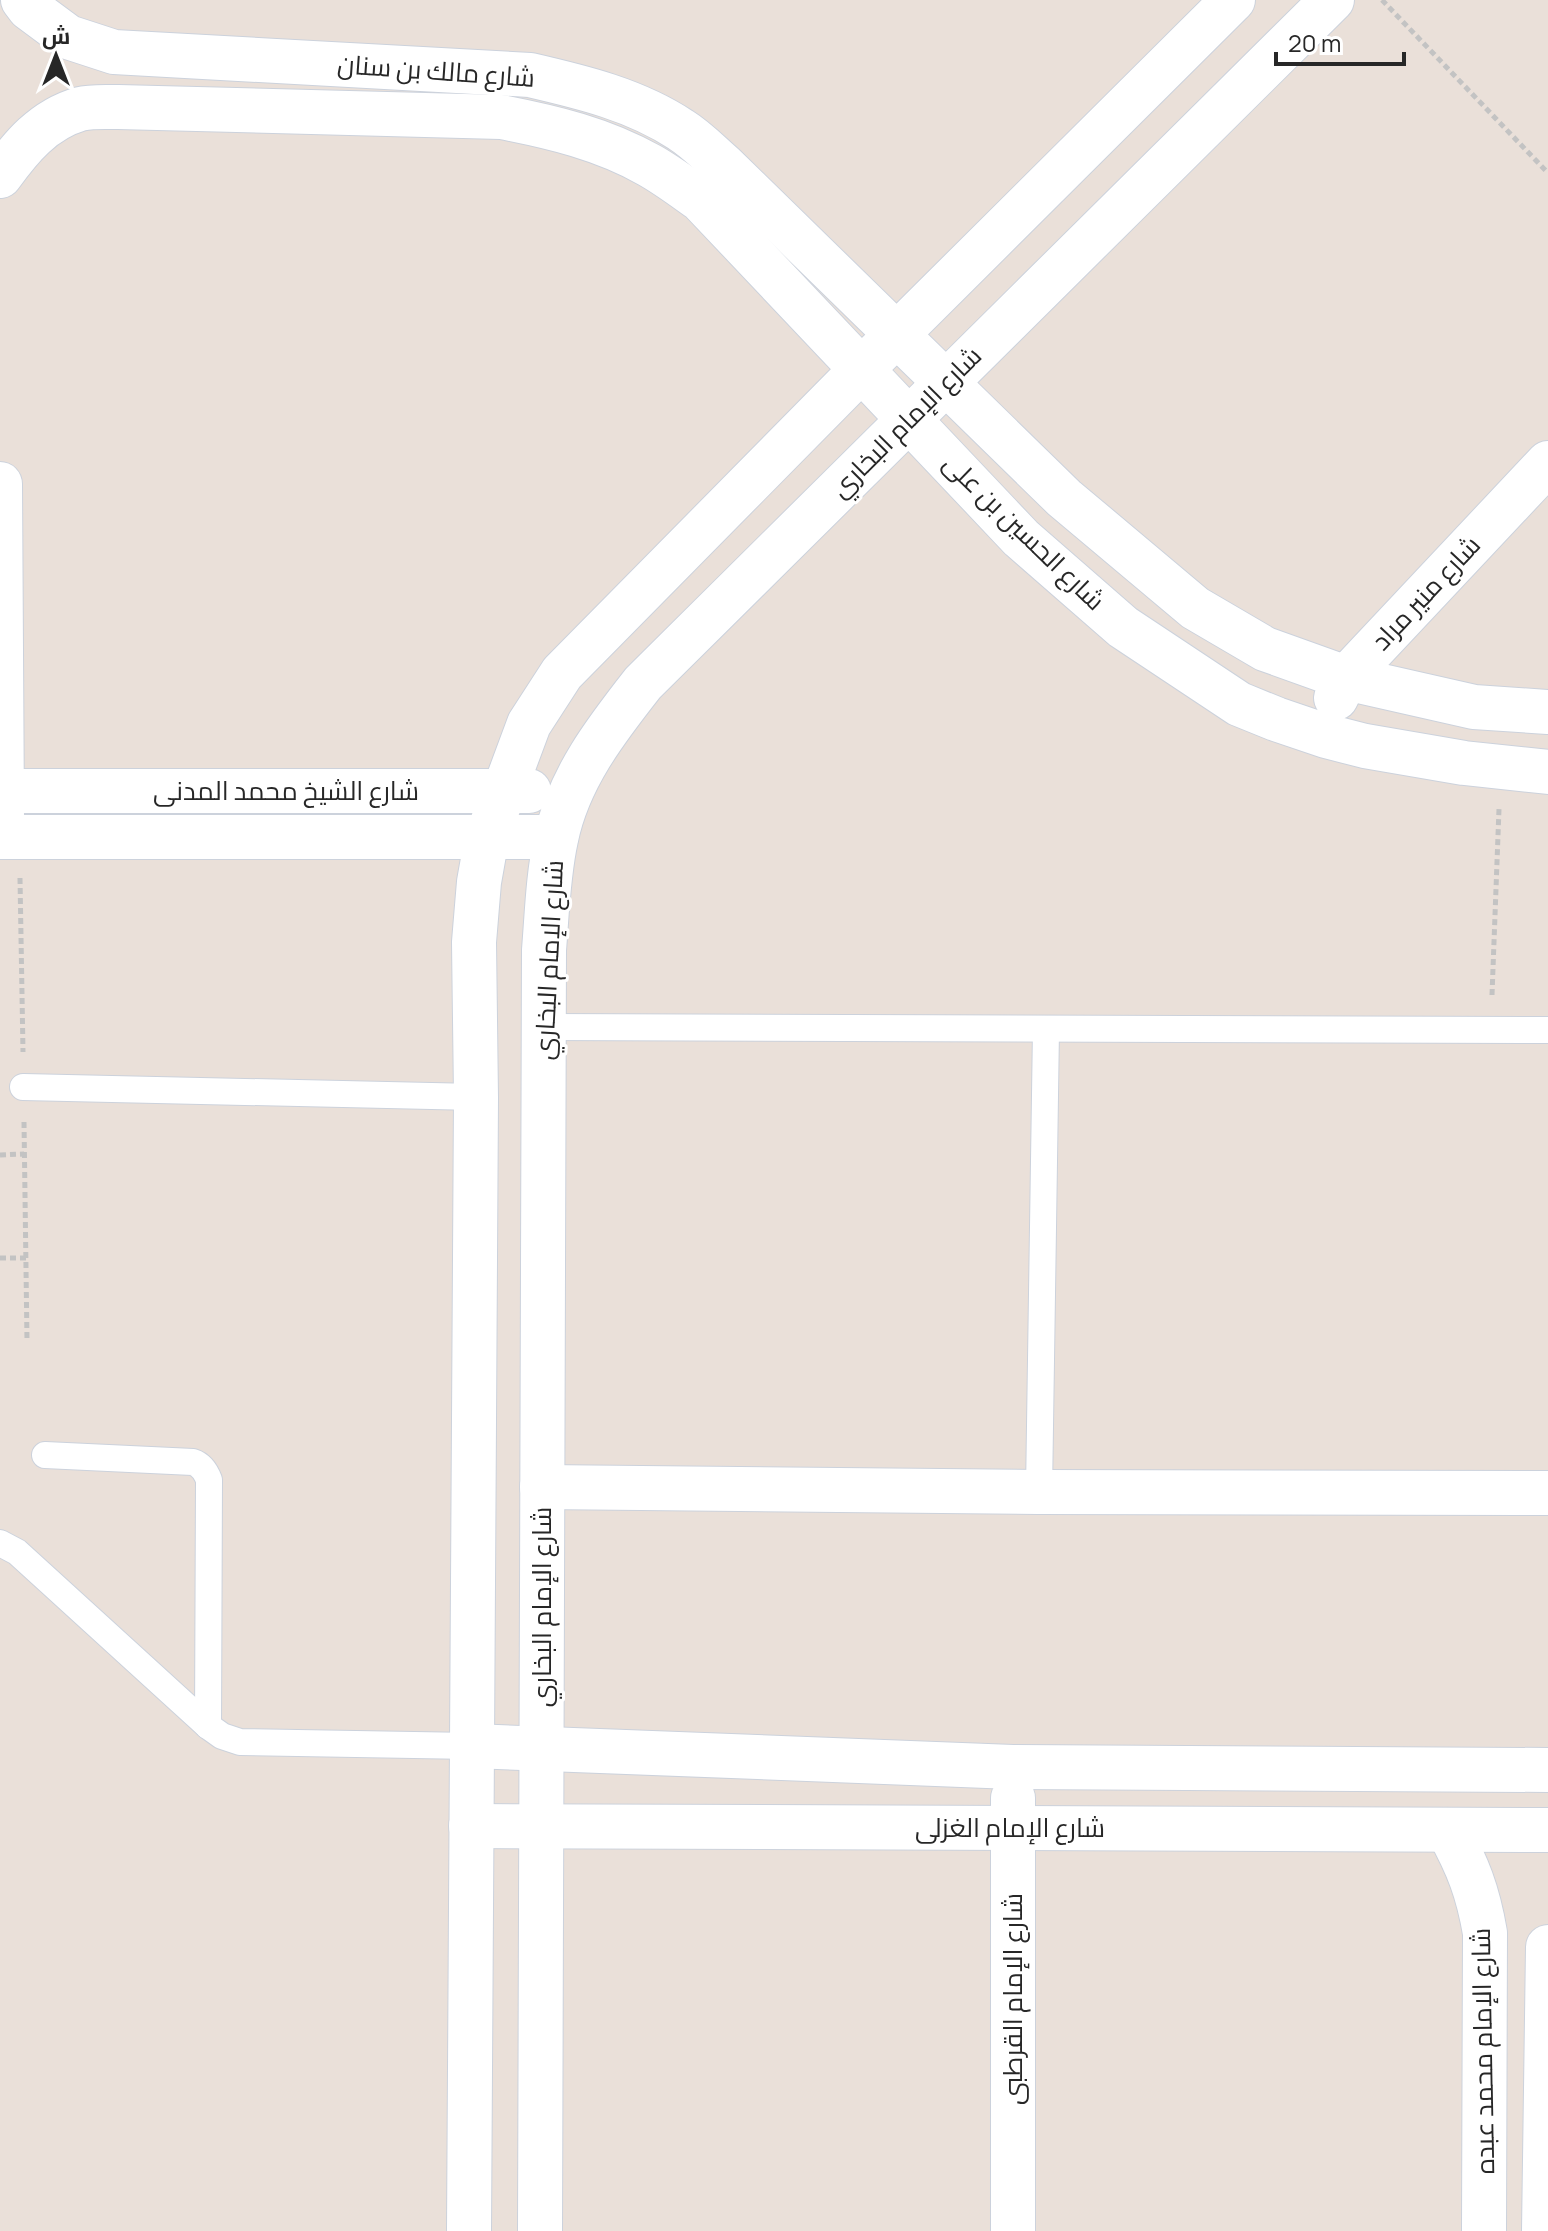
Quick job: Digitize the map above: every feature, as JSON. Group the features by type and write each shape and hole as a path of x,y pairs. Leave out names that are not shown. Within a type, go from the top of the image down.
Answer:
{"street":[{"name":"شارع مالك بن سنان","path":"23,0 68,37 114,52 530,75 634,105 682,130 724,166 946,383"},
{"path":"469,2231 476,1097 474,942 479,882 487,837 529,724 562,673 1233,0"},
{"name":"شارع الإمام البخاري","path":"540,2231 544,1027 547,905 556,837 572,791 603,734 643,683 1332,0"},
{"name":"شارع مالك بن سنان","path":"0,176 21,147 48,123 82,109 118,107 501,117 554,127 603,143 650,165 701,200 909,419"},
{"name":"شارع الحسين بن على","path":"946,383 1064,498 1195,608 1265,649 1346,678 1474,707 1548,712"},
{"name":"شارع الحسين بن على","path":"909,419 1021,538 1123,627 1239,704 1326,736 1365,746 1482,766 1548,772"},
{"name":"شارع منير مراد","path":"1326,736 1331,712 1346,678 1548,463"},
{"path":"0,484 1,837"},
{"path":"1474,707 1482,766"},
{"name":"شارع الشيخ محمد المدنى","path":"1,791 572,791"},
{"name":"شارع الشيخ محمد المدنى","path":"1,837 556,837"},
{"path":"542,1487 1548,1493"},
{"path":"472,1746 1013,1767 1548,1770"},
{"name":"شارع الإمام القرطبى","path":"1013,1767 1013,2231"},
{"name":"شارع الإمام الغزلى","path":"471,1826 1548,1830"},
{"name":"شارع الإمام محمد عبده","path":"1448,1830 1479,1897 1485,1933 1484,2231"},
{"path":"1544,2231 1548,1947"}],"lane":[{"path":"544,1027 1548,1030"},
{"path":"1039,1492 1046,1029"},
{"path":"23,1087 476,1097"},
{"path":"45,1455 193,1462 206,1474 209,1480 208,1726"},
{"path":"0,1543 27,1560 222,1736 240,1742 472,1746"}],"path":[{"path":"1382,0 1548,173"},
{"path":"1482,766 1490,1030"},
{"path":"0,1155 24,1154"},
{"path":"0,1258 26,1258"}]}
